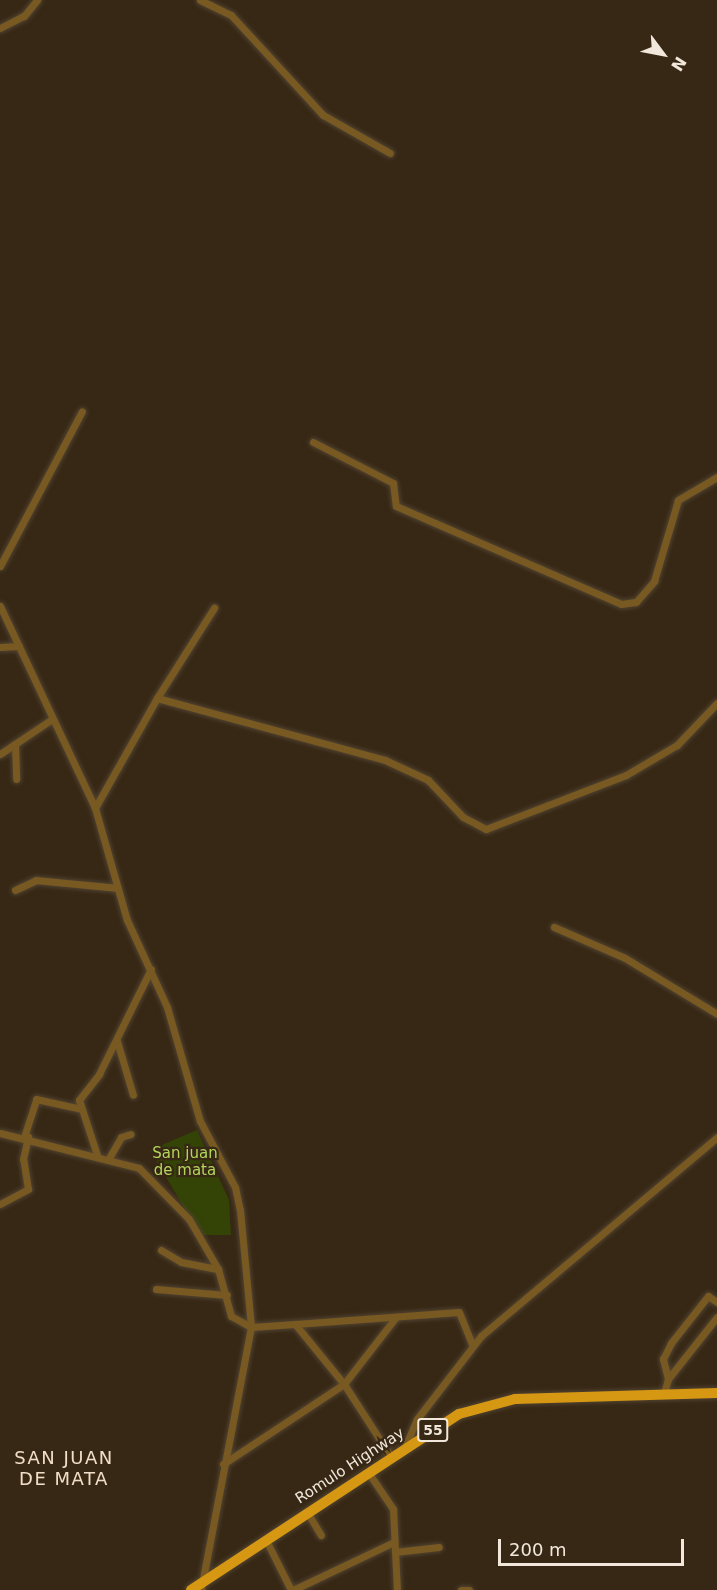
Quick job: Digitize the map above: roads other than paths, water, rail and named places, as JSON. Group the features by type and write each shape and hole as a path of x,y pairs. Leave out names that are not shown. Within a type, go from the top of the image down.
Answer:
{"highway":[{"name":"Romulo Highway","path":"191,1590 201,1587 307,1512 459,1414 490,1404 664,1393 717,1393"}],"street":[{"path":"0,28 24,16 37,0"},
{"path":"200,0 231,15 323,115 390,153"},
{"path":"0,566 82,411"},
{"path":"314,442 393,483 396,506 621,604 636,602 654,581 678,500 717,477"},
{"path":"0,606 95,808 118,888 151,969 200,1121 235,1187 251,1327 201,1587"},
{"path":"95,808 157,698 214,608"},
{"path":"0,647 19,646"},
{"path":"157,698 385,760 428,780 463,817 486,829 626,775 676,745 717,704"},
{"path":"0,754 52,719"},
{"path":"15,744 16,779"},
{"path":"15,890 36,880 118,888"},
{"path":"554,927 625,958 717,1014"},
{"path":"96,1155 81,1109 81,1096 117,1041 132,998 151,969"},
{"path":"117,1041 133,1095"},
{"path":"0,1204 28,1189 23,1159 36,1099 81,1109"},
{"path":"0,1133 26,1137 139,1168 174,1200 218,1269 231,1316 251,1327 459,1312 472,1345"},
{"path":"108,1158 121,1137 131,1134"},
{"path":"405,1447 417,1419 472,1345 717,1137"},
{"path":"161,1250 181,1262 218,1269"},
{"path":"156,1289 227,1295"},
{"path":"701,1291 717,1302"},
{"path":"668,1379 663,1359 708,1296"},
{"path":"223,1464 344,1384 396,1317"},
{"path":"664,1393 668,1379 717,1317"},
{"path":"295,1324 344,1384 391,1457"},
{"path":"663,1359 676,1368"},
{"path":"368,1472 392,1504 397,1590"},
{"path":"307,1512 321,1535"},
{"path":"266,1540 292,1590 394,1542"},
{"path":"395,1552 439,1547"},
{"path":"461,1590 469,1590"}],"district":[{"name":"SAN JUAN DE MATA","path":"64,1469"}],"park label":[{"name":"San juan de mata","path":"185,1162"}]}
